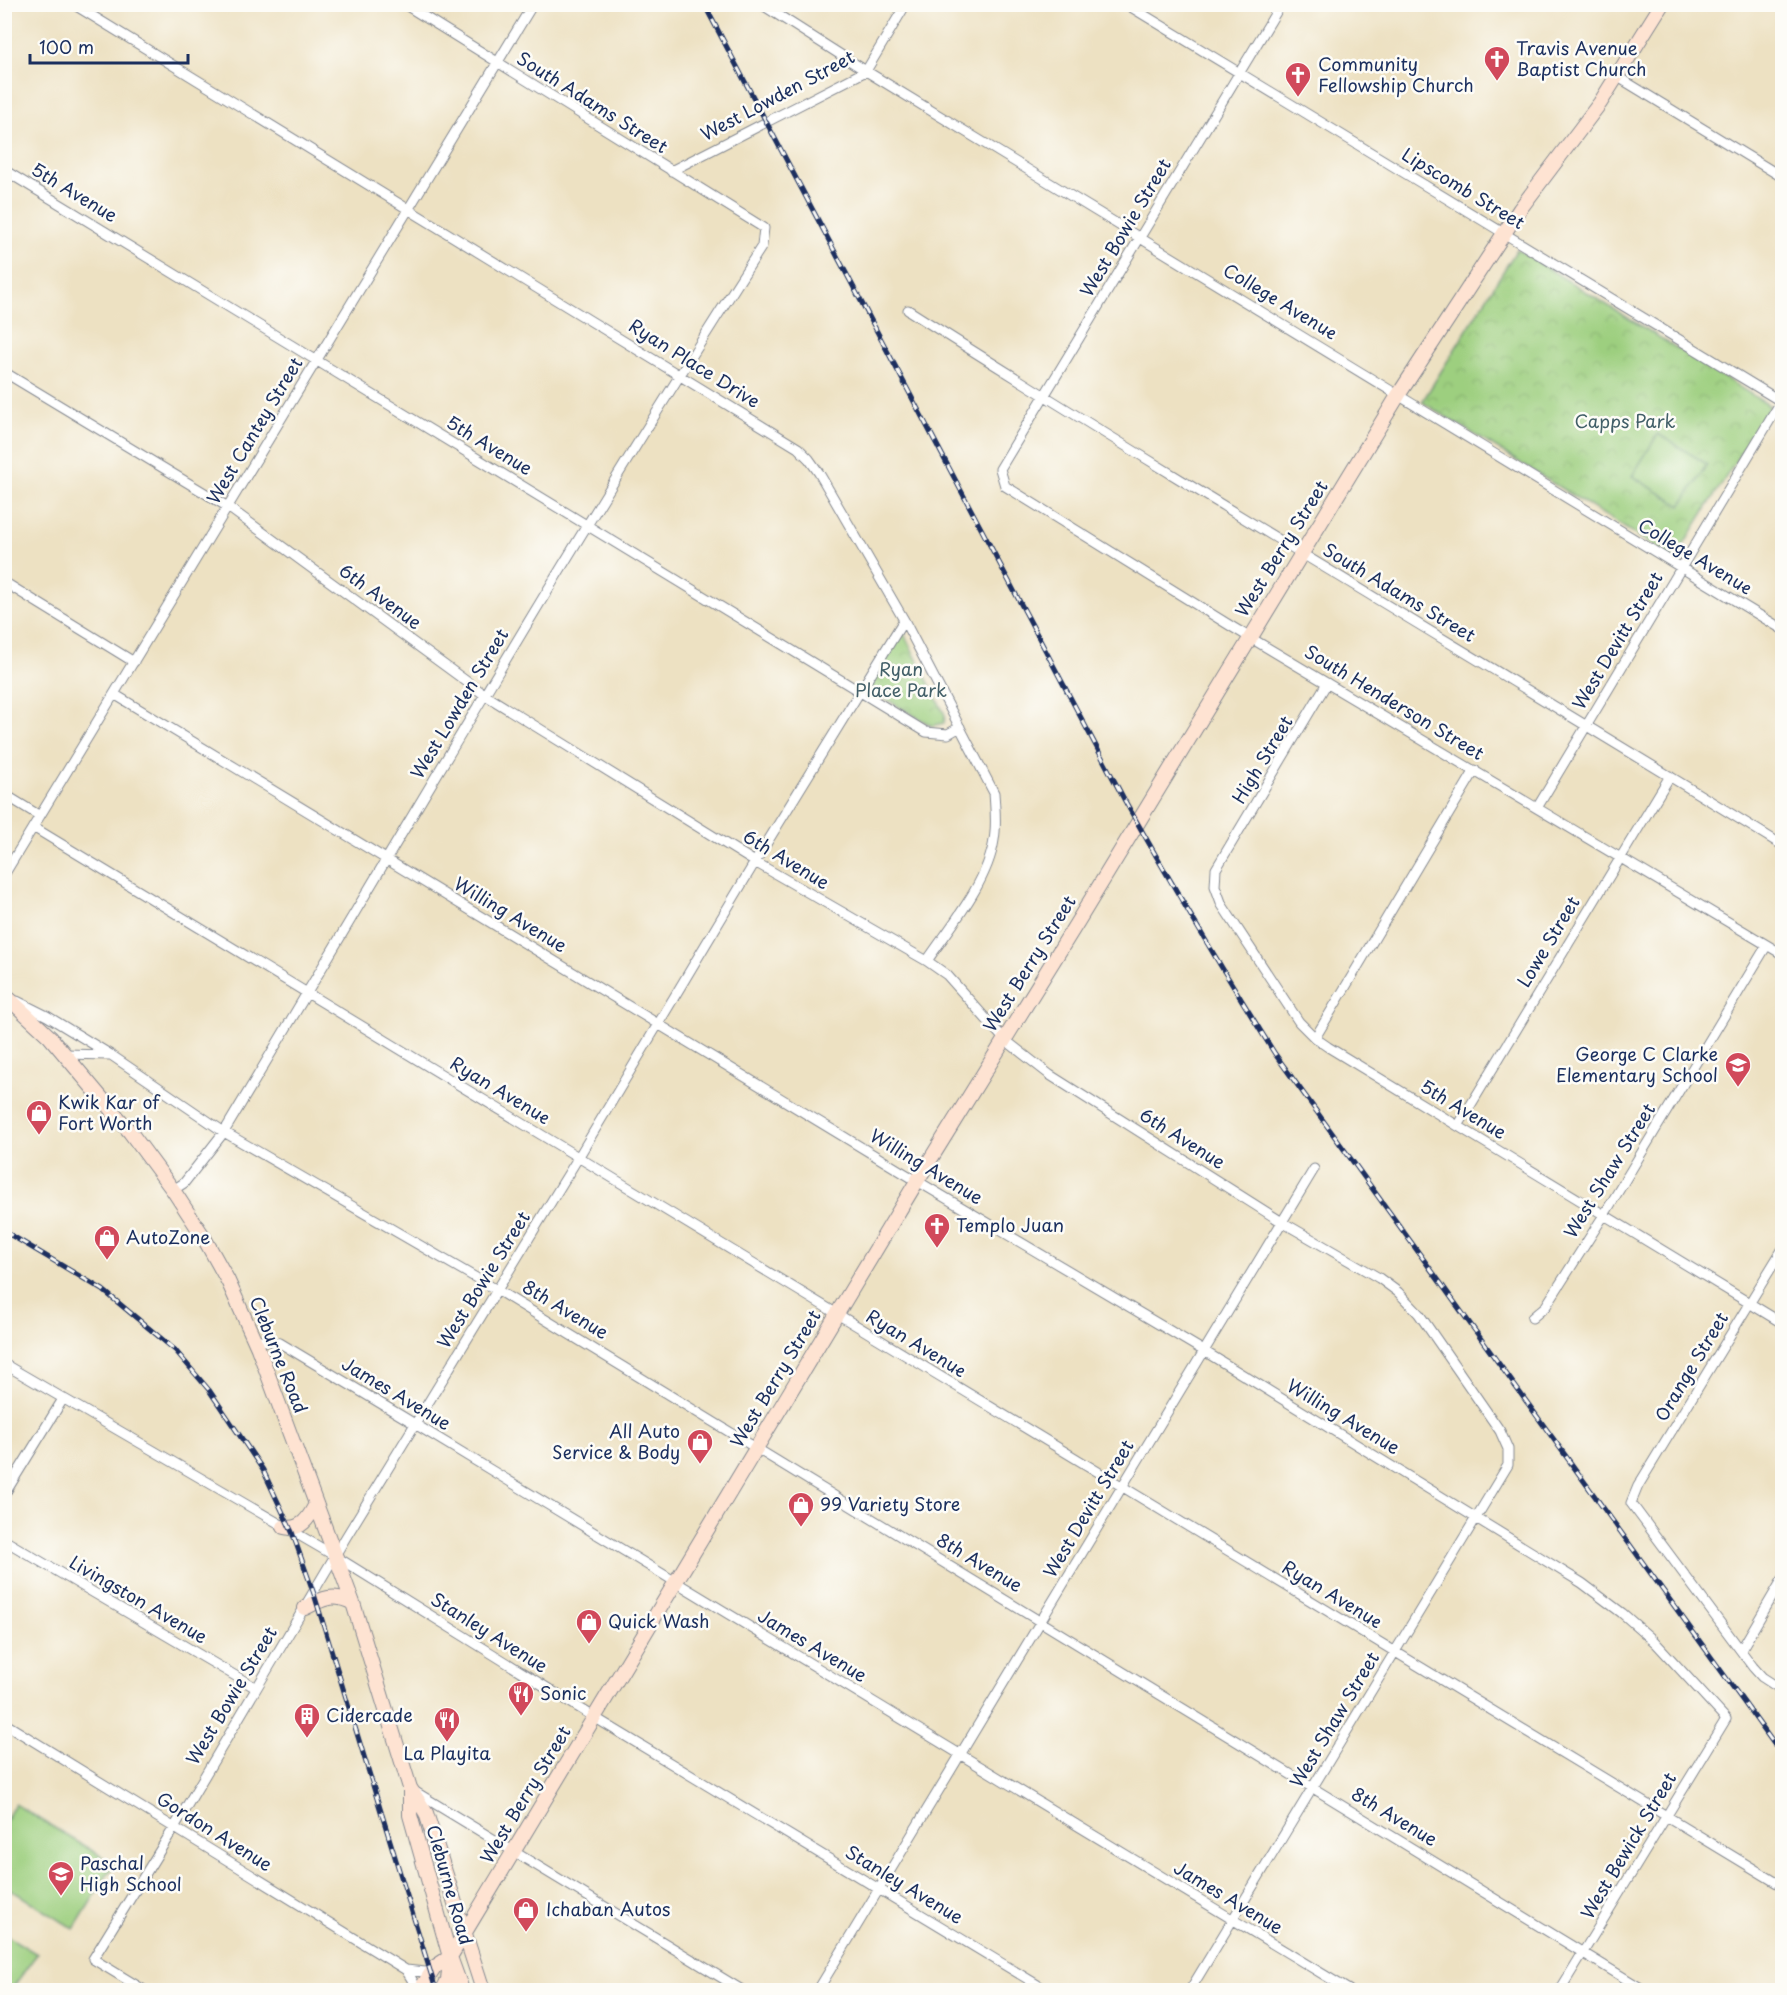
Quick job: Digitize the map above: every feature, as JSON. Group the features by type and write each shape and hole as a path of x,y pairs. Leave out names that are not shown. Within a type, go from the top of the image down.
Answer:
{"main road":[{"name":"West Berry Street","path":"420,1990 433,1970 450,1957 917,1181 1399,394 1504,232 1540,180 1618,77 1662,4"},
{"name":"Cleburne Road","path":"5,995 50,1037 130,1132 173,1190 203,1236 228,1281 254,1339 352,1603 410,1788 426,1813 483,1990"},
{"path":"284,1527 291,1529 300,1525 308,1519 316,1504"},
{"path":"305,1608 329,1596 337,1596 352,1603"},
{"name":"Cleburne Road","path":"410,1788 410,1815 450,1957 462,1990"},
{"name":"West Berry Street","path":"443,1990 448,1980 450,1957"}],"street":[{"name":"Ryan Place Drive","path":"74,4 679,374 798,448 809,459 904,620 994,793 996,819 994,842 986,866 975,890 927,961"},
{"name":"South Adams Street","path":"404,4 497,64 764,228"},
{"name":"West Cantey Street","path":"4,875 533,4"},
{"name":"College Avenue","path":"761,4 866,71 1782,629"},
{"name":"West Lowden Street","path":"671,171 866,71 906,4"},
{"name":"Lipscomb Street","path":"1126,4 1782,401"},
{"name":"West Bowie Street","path":"1000,469 1281,4"},
{"path":"1618,77 1782,177"},
{"name":"5th Avenue","path":"4,170 926,732 948,734 960,727"},
{"name":"West Lowden Street","path":"173,1190 184,1184 225,1132 587,525 679,374 762,246 764,228"},
{"name":"South Adams Street","path":"908,310 1301,554 1782,844"},
{"name":"6th Avenue","path":"4,372 228,507 485,695 755,862 927,961 946,975 1004,1039 1050,1075 1282,1222 1379,1278 1398,1292 1419,1314 1500,1431"},
{"name":"West Devitt Street","path":"1537,808 1782,401"},
{"name":"South Henderson Street","path":"1000,469 1005,486 1250,637 1782,954"},
{"path":"4,582 134,662"},
{"name":"West Bowie Street","path":"144,1990 93,1959 415,1424 579,1158 755,862 904,620"},
{"name":"High Street","path":"1226,853 1328,683"},
{"name":"Willing Avenue","path":"114,694 917,1181 1204,1351 1582,1582 1655,1642 1725,1719"},
{"path":"1315,1038 1475,770"},
{"name":"Lowe Street","path":"1458,1126 1670,776"},
{"path":"4,794 40,816"},
{"name":"Ryan Avenue","path":"33,827 1782,1886"},
{"name":"5th Avenue","path":"1226,853 1216,868 1215,886 1222,905 1299,1022 1315,1038 1782,1323"},
{"name":"West Shaw Street","path":"1532,1318 1546,1306 1604,1215 1767,945"},
{"name":"8th Avenue","path":"5,995 47,1016 111,1055 225,1132 497,1290 1644,1990"},
{"path":"64,1054 111,1055"},
{"name":"West Devitt Street","path":"818,1990 1314,1169"},
{"name":"Orange Street","path":"1741,1650 1631,1503 1638,1486 1782,1250"},
{"name":"James Avenue","path":"254,1339 280,1343 1349,1990"},
{"name":"Stanley Avenue","path":"4,1364 335,1556 594,1717 1046,1990"},
{"path":"4,1495 63,1399"},
{"name":"West Shaw Street","path":"1190,1990 1508,1465 1508,1449 1500,1431"},
{"name":"Livingston Avenue","path":"4,1540 256,1688"},
{"path":"1782,1580 1741,1650 1762,1677 1782,1690"},
{"name":"West Bewick Street","path":"1560,1990 1725,1719"},
{"name":"Gordon Avenue","path":"4,1723 406,1970"},
{"path":"410,1788 742,1990"},
{"path":"406,1970 424,1972 433,1970"},
{"path":"406,1970 416,1990"}],"green space":[{"name":"Capps Park","path":"1517,249 1770,406 1675,559 1422,402"},
{"path":"1658,434 1707,464 1681,506 1632,476"},
{"name":"Ryan Place Park","path":"903,632 945,715 944,723 932,726 874,692 871,687 871,683"},
{"path":"15,1804 114,1864 74,1929 5,1886 5,1821"},
{"path":"4,1934 37,1954 11,1990 5,1990"}],"railway":[{"path":"704,4 1125,801 1217,960 1275,1054 1782,1755"},
{"path":"4,1231 103,1290 175,1350 209,1390 263,1470 292,1532 314,1594 436,1990"}],"place":[{"name":"Travis Avenue Baptist Church","path":"1497,82"},
{"name":"Community Fellowship Church","path":"1298,98"},
{"name":"George C Clarke Elementary School","path":"1738,1088"},
{"name":"Kwik Kar of Fort Worth","path":"39,1136"},
{"name":"Templo Juan","path":"937,1249"},
{"name":"AutoZone","path":"107,1261"},
{"name":"All Auto Service & Body","path":"700,1465"},
{"name":"99 Variety Store","path":"801,1528"},
{"name":"Quick Wash","path":"589,1645"},
{"name":"Sonic","path":"521,1717"},
{"name":"Cidercade","path":"307,1739"},
{"name":"La Playita","path":"447,1743"},
{"name":"Paschal High School","path":"61,1897"},
{"name":"Ichaban Autos","path":"526,1933"}]}
